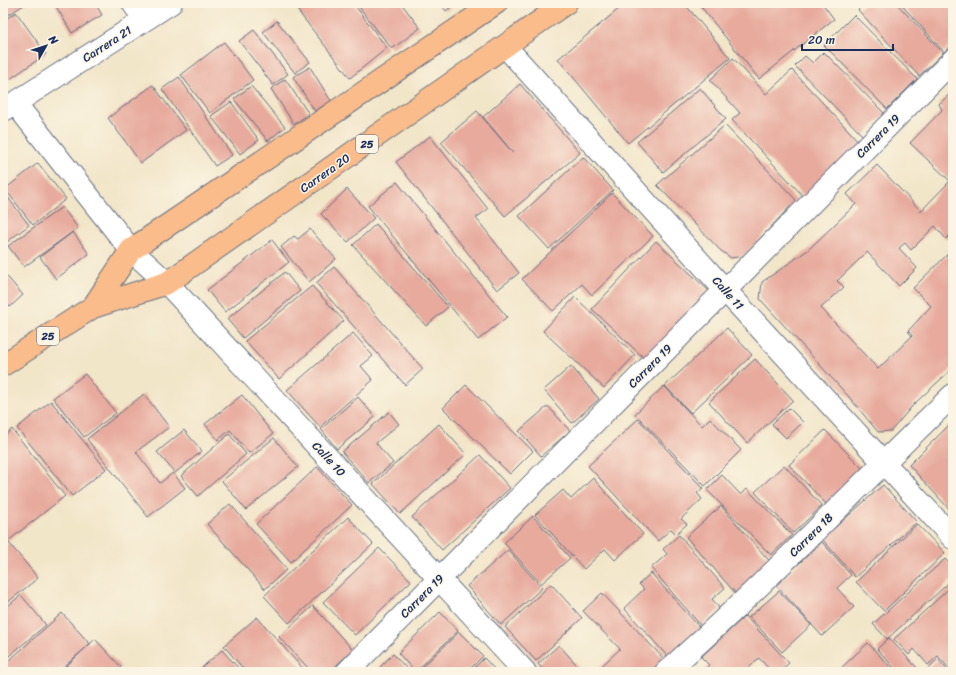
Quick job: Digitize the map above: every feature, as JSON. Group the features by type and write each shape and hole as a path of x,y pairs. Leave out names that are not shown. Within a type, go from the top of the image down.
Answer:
{"main road":[{"name":"Carrera 20","path":"93,307 131,250 496,3"},
{"name":"Carrera 20","path":"3,365 93,307 167,283 506,47 566,3"}],"street":[{"name":"Carrera 21","path":"9,107 139,11 171,3"},
{"name":"Calle 11","path":"506,47 725,290 953,538"},
{"name":"Carrera 19","path":"347,672 953,60"},
{"name":"Calle 10","path":"9,107 131,250 167,283 524,672"},
{"name":"Carrera 18","path":"666,672 743,604 953,395"}],"building":[{"path":"3,3 27,3 3,18"},
{"path":"54,3 95,3 102,15 72,33"},
{"path":"309,3 353,3 387,48 350,78 298,11"},
{"path":"356,3 401,3 420,28 392,49"},
{"path":"440,3 456,3 446,11"},
{"path":"626,3 684,3 730,58 628,143 558,59"},
{"path":"698,3 822,3 834,19 759,79"},
{"path":"865,3 896,3 943,53 919,76 858,10"},
{"path":"900,3 953,3 953,44 944,52"},
{"path":"16,12 46,54 10,79 3,70 3,21"},
{"path":"854,15 917,79 887,109 824,45"},
{"path":"277,21 310,62 295,73 263,32"},
{"path":"254,30 288,74 273,85 239,41"},
{"path":"224,42 253,80 210,113 181,75"},
{"path":"824,52 885,114 863,136 795,66 805,56 813,63"},
{"path":"733,58 766,94 792,70 862,145 805,198 732,120 740,113 710,80"},
{"path":"310,67 331,101 315,111 293,77"},
{"path":"179,77 232,155 215,166 162,89"},
{"path":"285,79 309,114 294,124 271,89"},
{"path":"520,84 580,153 505,216 441,142 477,111 513,153 483,117"},
{"path":"153,85 186,130 141,163 108,118"},
{"path":"251,86 285,127 268,141 234,99"},
{"path":"700,88 726,119 663,172 637,142"},
{"path":"953,91 953,232 946,239 935,226 911,250 905,243 899,248 917,268 899,286 867,252 837,281 844,287 821,308 878,369 912,336 908,331 931,306 913,288 953,249 953,368 914,404 891,431 878,432 849,397 760,299 762,282 808,250 856,204 847,194 877,165 921,211 950,181 910,143 942,110 939,104"},
{"path":"231,102 259,140 240,154 211,116"},
{"path":"725,125 796,200 744,256 731,258 720,250 657,185"},
{"path":"430,136 488,209 476,218 519,273 497,290 396,162"},
{"path":"583,157 613,190 549,249 519,216"},
{"path":"38,163 66,199 33,225 5,189"},
{"path":"397,182 507,317 478,340 368,206"},
{"path":"347,189 374,218 348,242 321,214"},
{"path":"3,191 29,225 3,245"},
{"path":"612,193 653,236 592,295 582,284 553,311 522,279"},
{"path":"62,207 78,228 24,267 8,246"},
{"path":"376,224 448,307 426,326 353,245"},
{"path":"310,229 336,259 309,282 281,247 294,236 298,239"},
{"path":"73,232 89,254 56,279 40,257"},
{"path":"272,240 289,262 225,312 207,290"},
{"path":"656,241 709,291 645,359 592,309"},
{"path":"334,267 423,369 405,385 316,283"},
{"path":"3,272 23,295 10,307 3,299"},
{"path":"285,272 300,291 243,338 227,319"},
{"path":"312,286 344,321 279,379 245,341"},
{"path":"575,297 635,355 604,388 543,331"},
{"path":"727,328 752,355 691,413 665,386"},
{"path":"353,333 373,356 361,366 373,380 320,427 287,390"},
{"path":"755,359 793,400 747,443 709,402"},
{"path":"571,366 599,399 572,423 544,390"},
{"path":"85,374 116,413 84,437 53,398"},
{"path":"466,385 533,451 510,474 443,408"},
{"path":"664,386 702,426 710,418 741,450 705,486 635,414"},
{"path":"144,394 169,427 136,452 160,483 173,473 185,488 148,517 87,439"},
{"path":"242,395 273,434 249,453 230,430 218,440 205,424"},
{"path":"358,397 375,417 337,449 321,429"},
{"path":"51,401 106,469 72,496 17,428"},
{"path":"548,406 570,431 541,456 519,431"},
{"path":"789,408 803,422 786,438 772,424"},
{"path":"389,412 399,424 376,443 393,463 369,483 342,452"},
{"path":"638,419 703,488 697,493 702,499 681,519 687,524 676,534 671,529 658,541 588,466"},
{"path":"953,421 953,517 949,513 950,510 909,465"},
{"path":"439,424 466,454 400,514 373,484"},
{"path":"12,429 65,496 3,545 3,437"},
{"path":"184,430 202,451 175,473 157,452"},
{"path":"825,430 862,468 826,504 789,465"},
{"path":"229,434 246,454 198,496 181,476"},
{"path":"274,438 298,467 246,510 222,481"},
{"path":"480,455 510,488 442,550 412,517"},
{"path":"784,465 822,506 793,533 755,492"},
{"path":"317,467 352,505 291,562 256,524"},
{"path":"722,475 741,495 747,489 792,535 771,555 707,490"},
{"path":"593,478 643,534 615,560 605,549 584,569 535,515 563,490 571,499"},
{"path":"883,485 917,522 855,577 822,539"},
{"path":"230,504 287,569 265,589 207,524"},
{"path":"721,506 773,565 738,596 686,537"},
{"path":"533,516 570,558 541,584 504,543"},
{"path":"348,517 373,544 289,623 264,596"},
{"path":"917,524 945,553 884,611 856,582"},
{"path":"679,535 725,588 712,599 720,609 701,626 651,568 667,554 663,549"},
{"path":"822,542 851,575 837,588 854,607 822,636 776,585"},
{"path":"9,543 38,578 3,606 3,548"},
{"path":"379,548 411,581 355,635 323,602"},
{"path":"508,550 542,588 501,625 467,586"},
{"path":"945,559 953,567 953,579 887,639 873,624"},
{"path":"651,573 701,629 669,658 624,608 644,589 639,584"},
{"path":"551,584 582,618 536,661 505,627"},
{"path":"953,585 952,672 938,656 928,665 914,649 909,655 894,639"},
{"path":"779,591 811,625 782,652 749,617"},
{"path":"602,593 664,659 650,672 595,672 620,649 583,611"},
{"path":"21,595 46,625 3,661 3,610"},
{"path":"313,606 353,650 329,672 312,672 279,637"},
{"path":"440,612 458,631 415,672 398,653"},
{"path":"62,613 90,644 58,672 3,672 3,666"},
{"path":"745,616 789,663 779,672 772,672 759,658 743,672 702,672 709,665 701,657"},
{"path":"257,617 306,672 246,672 224,646"},
{"path":"459,632 483,656 467,672 417,672"},
{"path":"889,638 921,672 898,672 877,649"},
{"path":"95,639 121,667 115,672 60,672"},
{"path":"868,643 895,672 845,672 841,668"},
{"path":"559,645 583,672 545,672 538,664"},
{"path":"222,650 242,672 197,672"},
{"path":"393,654 410,672 375,672"},
{"path":"484,658 497,672 470,672"},
{"path":"938,659 949,672 924,672"}]}
